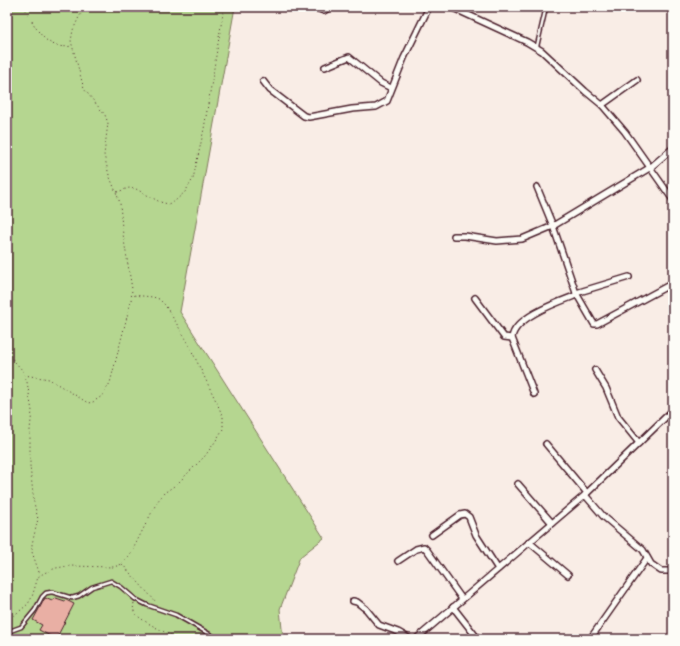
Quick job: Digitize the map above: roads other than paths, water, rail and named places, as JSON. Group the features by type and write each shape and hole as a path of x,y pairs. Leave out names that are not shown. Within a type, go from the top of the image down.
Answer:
{"street":[{"path":"314,7 324,12 330,7"},
{"path":"264,81 270,90 299,114 304,116 309,117 352,109 376,107 387,101 404,58 429,7"},
{"path":"451,7 537,46 602,106 625,132 673,200"},
{"path":"325,66 349,57 384,85 391,88"},
{"path":"602,106 637,80"},
{"path":"454,236 465,236 497,242 522,239 553,226 651,167 673,148"},
{"path":"537,187 553,226 576,294 594,324 597,324 673,283"},
{"path":"534,394 512,338 512,332 533,315 576,294 629,277"},
{"path":"475,298 504,337 512,338"},
{"path":"595,370 606,388 618,417 639,443"},
{"path":"416,639 586,494 673,410"},
{"path":"546,444 603,516 638,545 646,554 651,564 661,571 673,571"},
{"path":"518,484 552,523"},
{"path":"432,535 460,515 465,514 468,517 476,535 498,569"},
{"path":"529,542 568,575"},
{"path":"398,561 416,549 424,547 462,599"},
{"path":"590,639 648,558"},
{"path":"353,601 357,602 366,609 379,625 393,630 410,639"},
{"path":"453,606 478,639"}],"lane":[{"path":"537,46 546,7"},
{"path":"7,632 21,627 35,610 46,593 52,592 72,598 79,596 92,587 111,581 135,599 147,605 176,615 218,639"}]}
